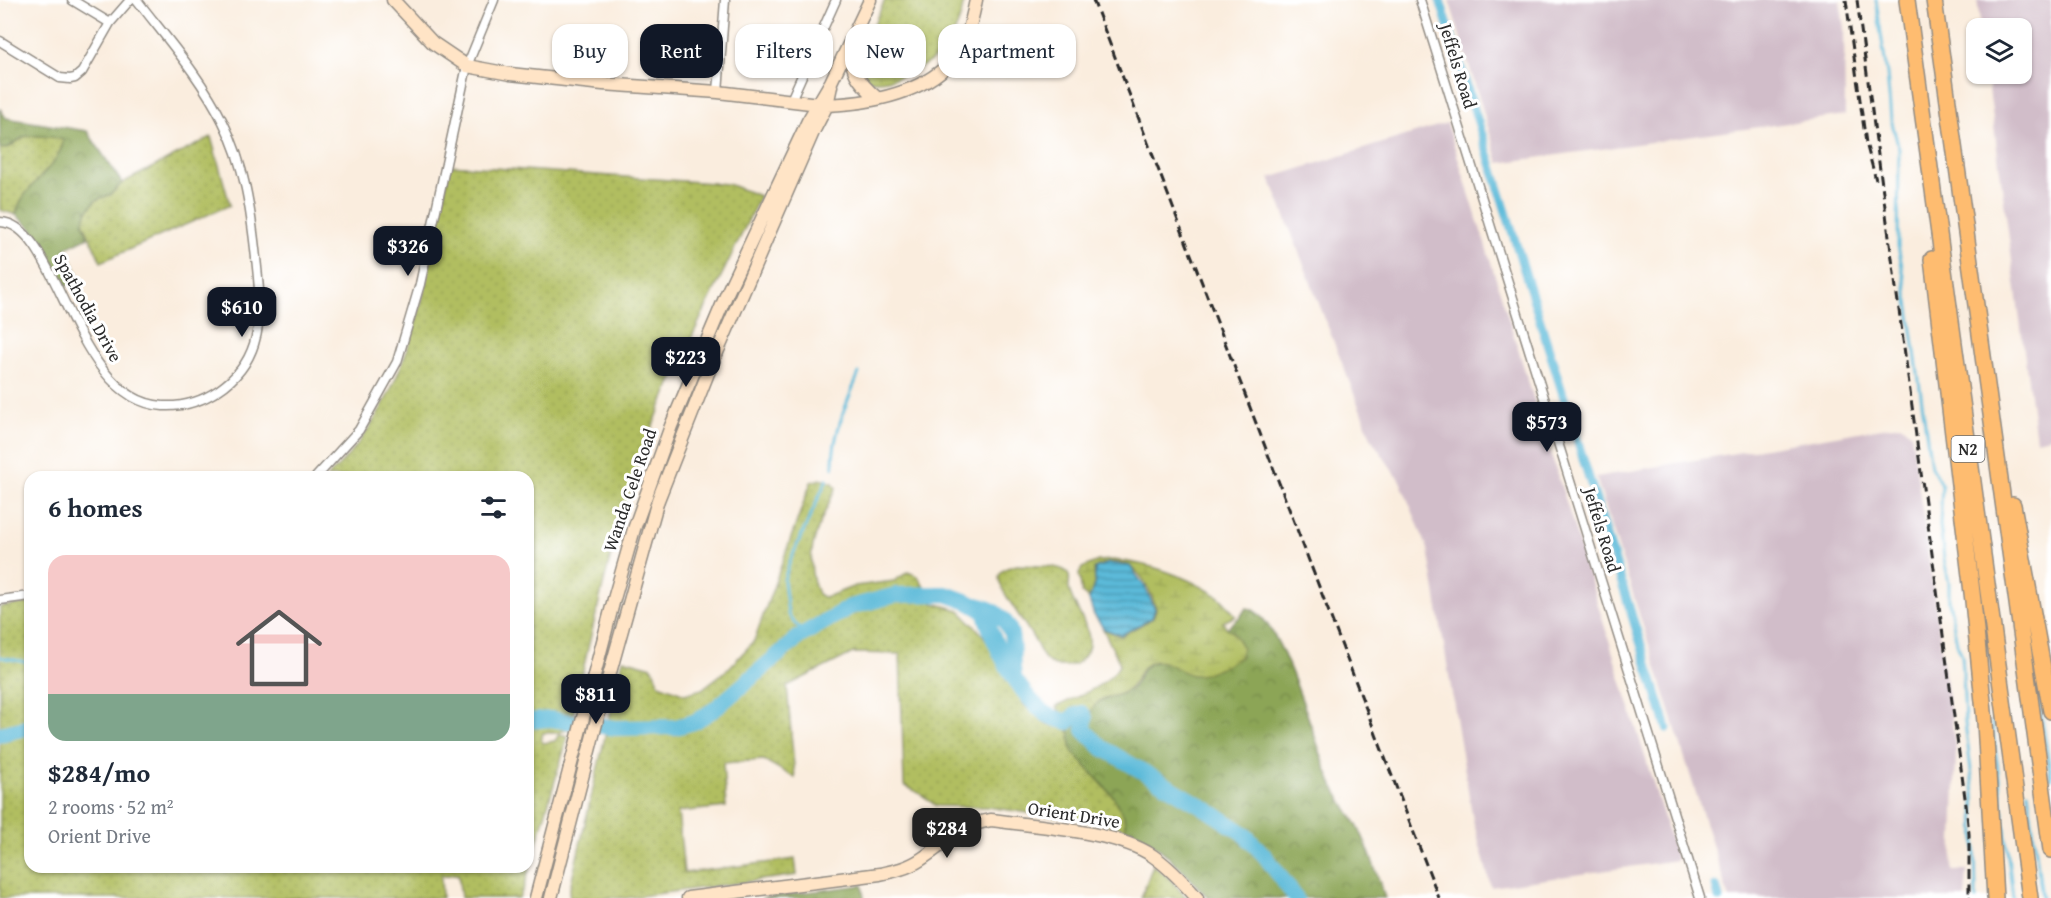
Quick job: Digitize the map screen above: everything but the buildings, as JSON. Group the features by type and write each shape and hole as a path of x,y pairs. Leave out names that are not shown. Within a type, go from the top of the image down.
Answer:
{"highway":[{"name":"N2","path":"1907,0 2030,898"},
{"name":"N2","path":"1934,0 2051,850"},
{"path":"1926,138 1920,163 1973,601 1985,722 1995,898"},
{"path":"1984,367 2006,465 2051,711"}],"main road":[{"path":"393,0 433,43 467,66 510,74 603,84 718,92 822,104 843,104 905,92 931,78 956,56 969,30 976,0"},
{"path":"858,24 861,0"},
{"name":"Wanda Cele Road","path":"858,24 870,0"},
{"name":"Wanda Cele Road","path":"551,898 599,712 658,500 708,373 813,132 822,104 845,52"},
{"path":"857,78 877,98"},
{"name":"Wanda Cele Road","path":"536,894 634,529 670,426 728,291 822,104"},
{"name":"Orient Drive","path":"688,898 880,874 902,869 920,860 976,822 991,820 1124,841 1153,855 1197,898"},
{"path":"555,879 559,898"}],"street":[{"path":"72,0 110,23"},
{"path":"0,41 60,78 70,80 82,72 110,23 130,0"},
{"name":"Spathodia Drive","path":"0,222 15,225 30,239 90,350 113,383 127,394 144,402 161,406 197,402 230,381 250,354 255,342 260,292 252,218 241,166 231,139 214,106 186,62 137,0"},
{"path":"321,471 359,430 397,362 420,284 467,66 494,0"},
{"path":"718,92 725,0"},
{"path":"791,100 836,0"},
{"name":"Jeffels Road","path":"1420,0 1700,898"},
{"path":"0,600 24,597"}],"shaded area":[{"path":"1449,0 1840,0 1844,28 1845,115 1499,163"},
{"path":"1977,0 2051,0 2051,437 2036,440 1988,84 2032,84 2032,18 1980,18"},
{"path":"1447,123 1677,860 1491,887 1473,820 1428,549 1400,481 1372,440 1270,178"},
{"path":"1900,425 1911,432 1956,752 1952,871 1967,871 1965,898 1729,898 1596,477"}],"green space":[{"path":"885,0 964,0 958,24 938,24 938,55 926,64 926,24 874,24"},
{"path":"867,78 895,78 880,81"},
{"path":"0,109 6,118 87,131 122,183 111,194 96,200 87,211 83,222 88,237 66,248 80,279 66,286 32,229 16,215 25,195 55,160 63,140 44,136 27,136 3,149 0,147"},
{"path":"26,135 56,137 63,140 55,160 25,195 16,215 0,210 0,147 3,149 10,147"},
{"path":"211,137 230,205 101,262 83,222 87,211 96,200 111,194 122,183"},
{"path":"450,165 728,184 760,196 686,350 646,444 623,514 594,621 570,729 557,733 543,733 541,739 543,743 555,741 559,734 568,736 534,853 534,471 333,471 356,446 380,411 398,372 413,332 434,248"},
{"path":"820,479 833,483 836,488 814,540 811,566 818,594 823,597 829,596 855,586 894,581 908,572 918,576 933,603 959,610 983,635 1001,662 1024,705 1047,724 1069,729 1072,751 1113,796 1124,816 1126,829 1115,825 987,807 936,806 904,785 900,654 853,653 787,686 795,778 764,760 723,763 726,807 678,812 684,873 795,859 797,875 626,898 570,898 569,892 623,659 652,667 659,684 685,694 702,689 728,669 754,641 811,482"},
{"path":"1113,560 1167,571 1216,595 1236,616 1223,622 1233,632 1243,648 1240,657 1206,674 1188,674 1164,662 1151,662 1142,669 1129,688 1120,694 1102,699 1089,715 1086,707 1075,708 1068,715 1063,715 1056,707 1100,684 1115,672 1120,664 1103,629 1121,636 1153,618 1156,609 1142,578 1127,565 1118,563 1107,563 1094,568 1095,581 1089,599 1082,593 1079,574 1082,568 1098,561"},
{"path":"1017,565 1043,566 1063,569 1067,572 1070,578 1069,589 1085,625 1089,644 1087,653 1077,663 1070,666 1057,666 1042,655 1000,582 1001,572"},
{"path":"24,604 24,873 528,873 519,898 461,898 458,874 441,876 442,898 0,898 0,607"},
{"path":"1246,608 1259,614 1272,631 1284,655 1331,781 1363,837 1385,898 1208,898 1161,850 1126,829 1124,816 1113,796 1072,751 1069,729 1090,719 1094,705 1132,688 1144,668 1152,663 1166,662 1192,675 1233,632 1227,628 1241,616"},
{"path":"1153,865 1169,878 1187,898 1141,898"},
{"path":"862,885 864,898 761,898"}],"water":[{"path":"1109,563 1130,566 1145,587 1155,609 1152,618 1121,635 1104,629 1094,615 1089,600 1095,582 1095,568"}],"waterway":[{"path":"1440,0 1667,728"},
{"path":"1876,0 1891,119 1899,149 1898,246 1906,287 1931,467 1942,486 1940,525 1944,559 1957,644 1962,655 1965,723 1974,794 1976,898"},
{"path":"833,468 838,431 859,373"},
{"path":"807,632 795,624 788,614 784,580 790,561 827,479"},
{"path":"534,720 550,719 616,728 676,727 694,722 715,709 800,636 850,607 896,595 946,594 984,611 1000,653 1016,681 1046,714 1068,722 1074,716 1082,713 1085,718 1084,730 1101,747 1243,833 1265,856 1296,898"},
{"path":"976,605 995,612 1005,621 1013,644 1014,674"},
{"path":"0,657 24,662"},
{"path":"2034,666 2051,778"},
{"path":"1992,721 2013,898"},
{"path":"0,734 24,728"},
{"path":"2028,792 2042,898"},
{"path":"1716,886 1719,898"}],"railway":[{"path":"1093,0 1439,898"},
{"path":"1846,0 1866,143 1876,180"},
{"path":"1857,0 1966,805 1969,834 1969,898"}]}
